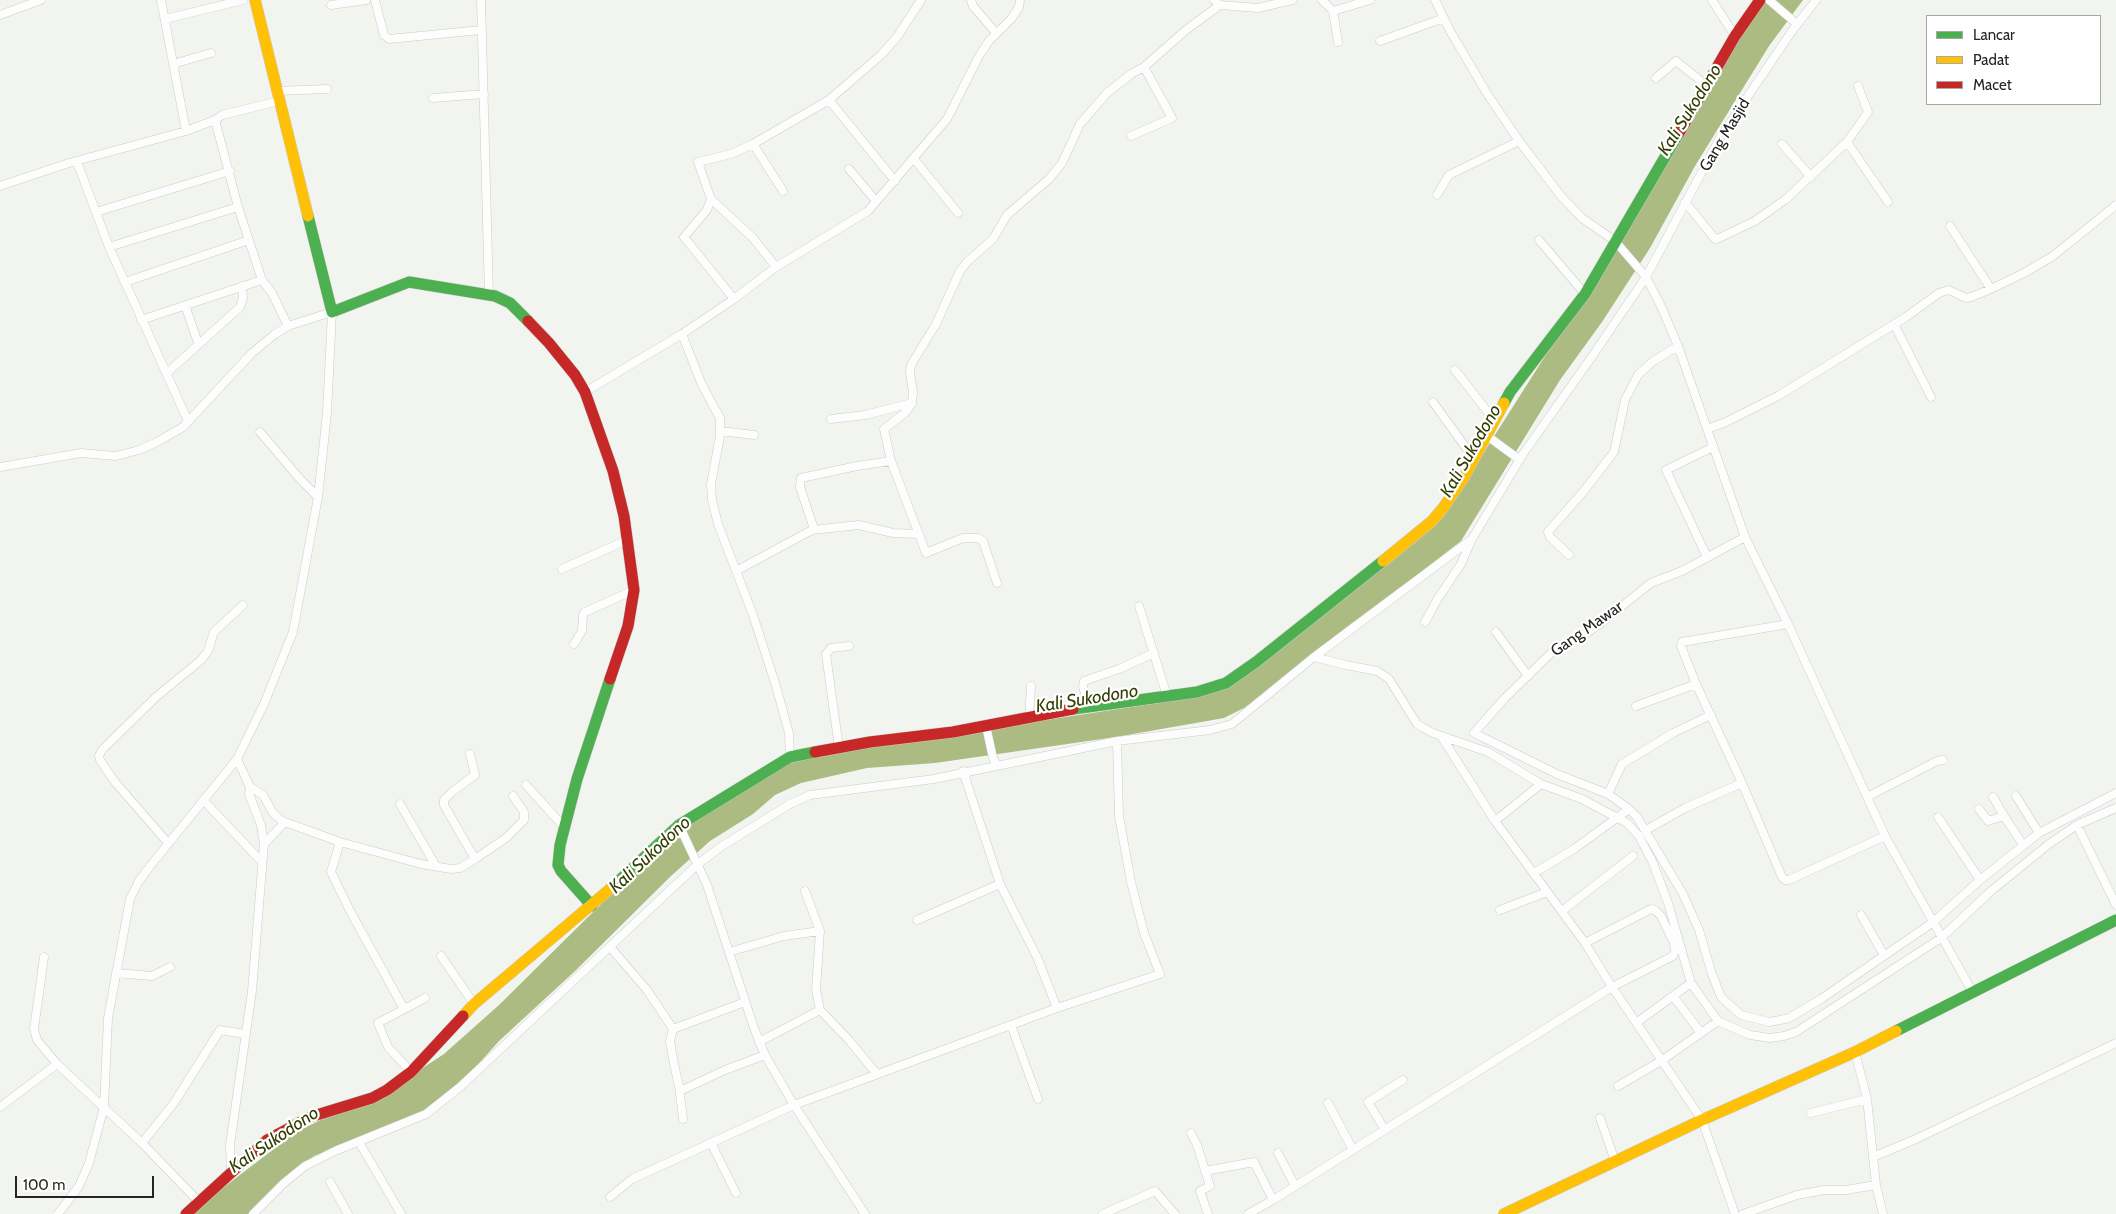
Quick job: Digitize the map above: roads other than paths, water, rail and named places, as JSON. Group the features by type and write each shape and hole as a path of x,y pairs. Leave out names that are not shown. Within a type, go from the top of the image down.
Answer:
{"main road":[{"path":"255,0 332,312 409,282 503,299 510,303 548,343 589,390 624,516 634,590 628,626 577,779 564,826 558,865 566,878 592,906"},
{"path":"186,1214 267,1140 310,1117 372,1098 388,1090 411,1072 474,1004 592,906 679,826 790,757 839,748 986,728 1088,706 1197,692 1220,686 1256,662 1432,521 1464,477 1488,437 1494,420 1510,392 1585,294 1735,36 1760,0"},
{"path":"1504,1214 1702,1120 1855,1052 1972,991 2116,920"}],"street":[{"path":"0,15 41,0"},
{"path":"161,0 186,131"},
{"path":"165,19 243,0"},
{"path":"331,5 366,0"},
{"path":"376,0 384,35 389,39 481,30"},
{"path":"481,0 489,295"},
{"path":"776,267 753,238 711,200 698,162 731,154 753,144 829,100 882,55 897,37 921,0"},
{"path":"971,0 973,6 996,33"},
{"path":"589,390 682,334 734,299 776,267 868,211 947,119 979,56 996,33 1012,18 1019,7 1020,0"},
{"path":"997,583 983,541 978,538 963,538 926,553 917,534 891,461 884,429 906,412 912,404 911,365 936,324 960,271 967,262 993,239 1007,214 1049,179 1062,163 1080,124 1107,93 1130,74 1144,67 1217,2 1258,8 1292,0"},
{"path":"1322,0 1333,11 1338,42"},
{"path":"1333,11 1370,0"},
{"path":"1435,0 1488,95 1519,142 1561,196 1582,218 1616,242 1644,275 1661,306 1678,346 1745,536 1788,624 1885,836 1972,991"},
{"path":"1712,0 1735,36"},
{"path":"1769,0 1794,22"},
{"name":"Gang Masjid","path":"1472,539 1518,458 1644,275 1721,136 1794,22 1816,0"},
{"path":"1380,41 1444,18"},
{"path":"174,64 211,53"},
{"path":"1656,78 1676,60 1706,85"},
{"path":"1131,136 1172,118 1144,67"},
{"path":"1685,202 1713,238 1717,239 1754,221 1786,199 1846,142 1868,112 1858,86"},
{"path":"0,186 69,163 186,131 215,120 222,115 278,96 328,89"},
{"path":"433,98 484,94"},
{"path":"829,100 895,180"},
{"path":"215,120 238,207 262,280 272,293 288,326"},
{"path":"1437,195 1449,175 1519,142"},
{"path":"1846,142 1888,202"},
{"path":"753,144 784,191"},
{"path":"1782,144 1811,177"},
{"path":"914,159 958,213"},
{"path":"78,162 109,247 188,421"},
{"path":"849,169 876,201"},
{"path":"96,212 230,172"},
{"path":"711,200 707,210 684,237 734,299"},
{"path":"1707,429 1726,422 1778,396 1944,292 1953,290 1966,298 1991,289 2053,256 2116,206"},
{"path":"109,247 238,207"},
{"path":"1950,226 1991,289"},
{"path":"125,282 249,240"},
{"path":"1539,240 1585,294"},
{"path":"141,320 262,280"},
{"path":"167,373 240,307 243,298 242,286"},
{"path":"185,305 198,343"},
{"path":"0,468 81,453 116,456 139,450 174,433 188,421 252,353 288,326 332,312 325,429 318,496 293,632 264,704 237,758 139,881 130,899 108,1018 104,1107 89,1163 79,1186 58,1214"},
{"path":"1894,324 1931,397"},
{"path":"682,334 702,385 720,418 720,430 711,484 712,500 718,524 765,652 785,717 789,733 790,757"},
{"path":"1569,555 1550,537 1548,532 1583,492 1614,452 1625,400 1638,375 1652,362 1678,346"},
{"path":"1455,370 1494,420"},
{"path":"1433,402 1474,459"},
{"path":"831,419 865,415 912,404"},
{"path":"720,430 754,436"},
{"path":"260,432 300,480 318,496"},
{"path":"1488,437 1518,458"},
{"path":"1707,557 1666,468 1713,447"},
{"path":"814,529 800,487 801,478 891,461"},
{"path":"736,571 814,529 859,525 893,533 917,534"},
{"name":"Gang Mawar","path":"1608,794 1557,774 1474,734 1552,652 1581,637 1641,590 1745,536"},
{"path":"1425,622 1461,564 1472,539"},
{"path":"253,1214 284,1183 305,1166 336,1151 426,1114 447,1098 610,947 697,861 790,804 810,795 934,778 1117,741 1210,730 1232,724 1317,655 1472,539"},
{"path":"562,569 626,540"},
{"path":"574,644 582,631 583,615 585,612 634,590"},
{"path":"168,843 115,782 100,760 100,756 102,750 156,697 201,660 208,651 214,632 243,605"},
{"path":"1138,606 1167,696"},
{"path":"1788,624 1682,642 1681,646 1782,877 1785,880 1885,836"},
{"path":"1496,632 1528,676"},
{"path":"839,748 826,654 831,648 849,646"},
{"path":"1088,706 1083,686 1084,682 1154,653"},
{"path":"1317,655 1346,666 1377,671 1389,679 1417,724 1441,736 1488,752 1541,784 1623,813"},
{"path":"1636,706 1696,684"},
{"path":"1029,718 1031,686"},
{"path":"1711,716 1673,733 1622,764 1608,794 1623,813 1646,830 1683,894 1699,930 1718,989 1725,1003 1741,1015 1769,1022 1808,1015 1834,1005 1915,952 1937,931 1980,880 2039,833 2085,815 2116,808"},
{"path":"986,728 993,758 997,766"},
{"path":"1441,736 1495,820 1585,942 1612,987 1702,1120 1734,1214"},
{"path":"610,1197 632,1179 794,1105 876,1073 1057,1008 1160,974 1144,933 1131,882 1120,816 1117,741"},
{"path":"470,754 475,775 452,792 444,800 444,804 475,859"},
{"path":"237,758 250,787 263,796 273,814 278,818 340,842 421,864 452,869 460,868 506,838 524,820 524,812 512,796"},
{"path":"1867,797 1937,761 1943,760"},
{"path":"963,771 1000,884 1037,956 1057,1008"},
{"path":"1646,830 1685,808 1742,783"},
{"path":"1495,820 1541,784"},
{"path":"526,785 564,826"},
{"path":"231,1172 230,1145 252,992 264,844 261,825 249,794 250,787"},
{"path":"1623,813 1626,823 1634,830 1653,863 1668,902 1691,983 1718,1021 1750,1035 1770,1038 1796,1032 1808,1015 1828,995 1884,955 1908,941 1937,931 1991,891 2049,844 2077,825 2085,815 2116,793"},
{"path":"2016,796 2039,833"},
{"path":"1993,797 2023,846"},
{"path":"202,800 262,862"},
{"path":"400,804 436,866"},
{"path":"1979,809 1988,820 2004,816"},
{"path":"1534,872 1574,849 1623,813"},
{"path":"1938,816 1980,880"},
{"path":"264,844 286,822"},
{"path":"2077,825 2116,905"},
{"path":"679,826 697,861 765,1055 794,1105 864,1214"},
{"path":"340,842 330,872 404,1009"},
{"path":"1562,911 1633,856"},
{"path":"917,920 1000,884"},
{"path":"805,891 820,930 816,990 820,1010 848,1039 876,1073"},
{"path":"1500,910 1547,892"},
{"path":"1248,1214 1612,987 1673,956 1675,951 1674,943 1661,916 1655,910 1646,911 1585,942"},
{"path":"1861,915 1884,955"},
{"path":"728,952 784,936 820,930"},
{"path":"1908,941 1915,952"},
{"path":"610,947 647,990 673,1029 670,1041 680,1091 683,1119"},
{"path":"441,956 474,1004"},
{"path":"44,957 34,1029 36,1040 57,1064 142,1143 200,1203"},
{"path":"116,973 152,976 170,967"},
{"path":"1636,1023 1691,983"},
{"path":"1828,995 1834,1005"},
{"path":"1673,996 1701,1033"},
{"path":"411,1072 388,1047 378,1026 380,1020 425,998"},
{"path":"673,1029 745,1002"},
{"path":"759,1042 820,1010"},
{"path":"1618,1086 1718,1021"},
{"path":"1011,1025 1038,1099"},
{"path":"142,1143 174,1103 220,1030 245,1034"},
{"path":"1872,1157 1916,1139 2116,1043"},
{"path":"1855,1052 1867,1099 1872,1157 1883,1214"},
{"path":"680,1091 725,1070 765,1055"},
{"path":"0,1108 57,1064"},
{"path":"1385,1130 1368,1102 1404,1080"},
{"path":"1810,1113 1867,1099"},
{"path":"1328,1103 1353,1150"},
{"path":"1600,1118 1615,1161"},
{"path":"1191,1134 1210,1186 1200,1191 1208,1214"},
{"path":"359,1142 401,1214"},
{"path":"711,1143 736,1193"},
{"path":"1278,1153 1295,1186"},
{"path":"1205,1171 1254,1162 1273,1200"},
{"path":"330,1182 348,1214"},
{"path":"1743,1214 1797,1195 1876,1185"},
{"path":"1103,1214 1155,1191 1175,1214"}],"water label":[{"name":"Kali Sukodono","path":"1690,110"},
{"name":"Kali Sukodono","path":"1471,451"},
{"name":"Kali Sukodono","path":"1087,699"},
{"name":"Kali Sukodono","path":"650,855"},
{"name":"Kali Sukodono","path":"274,1140"}]}
